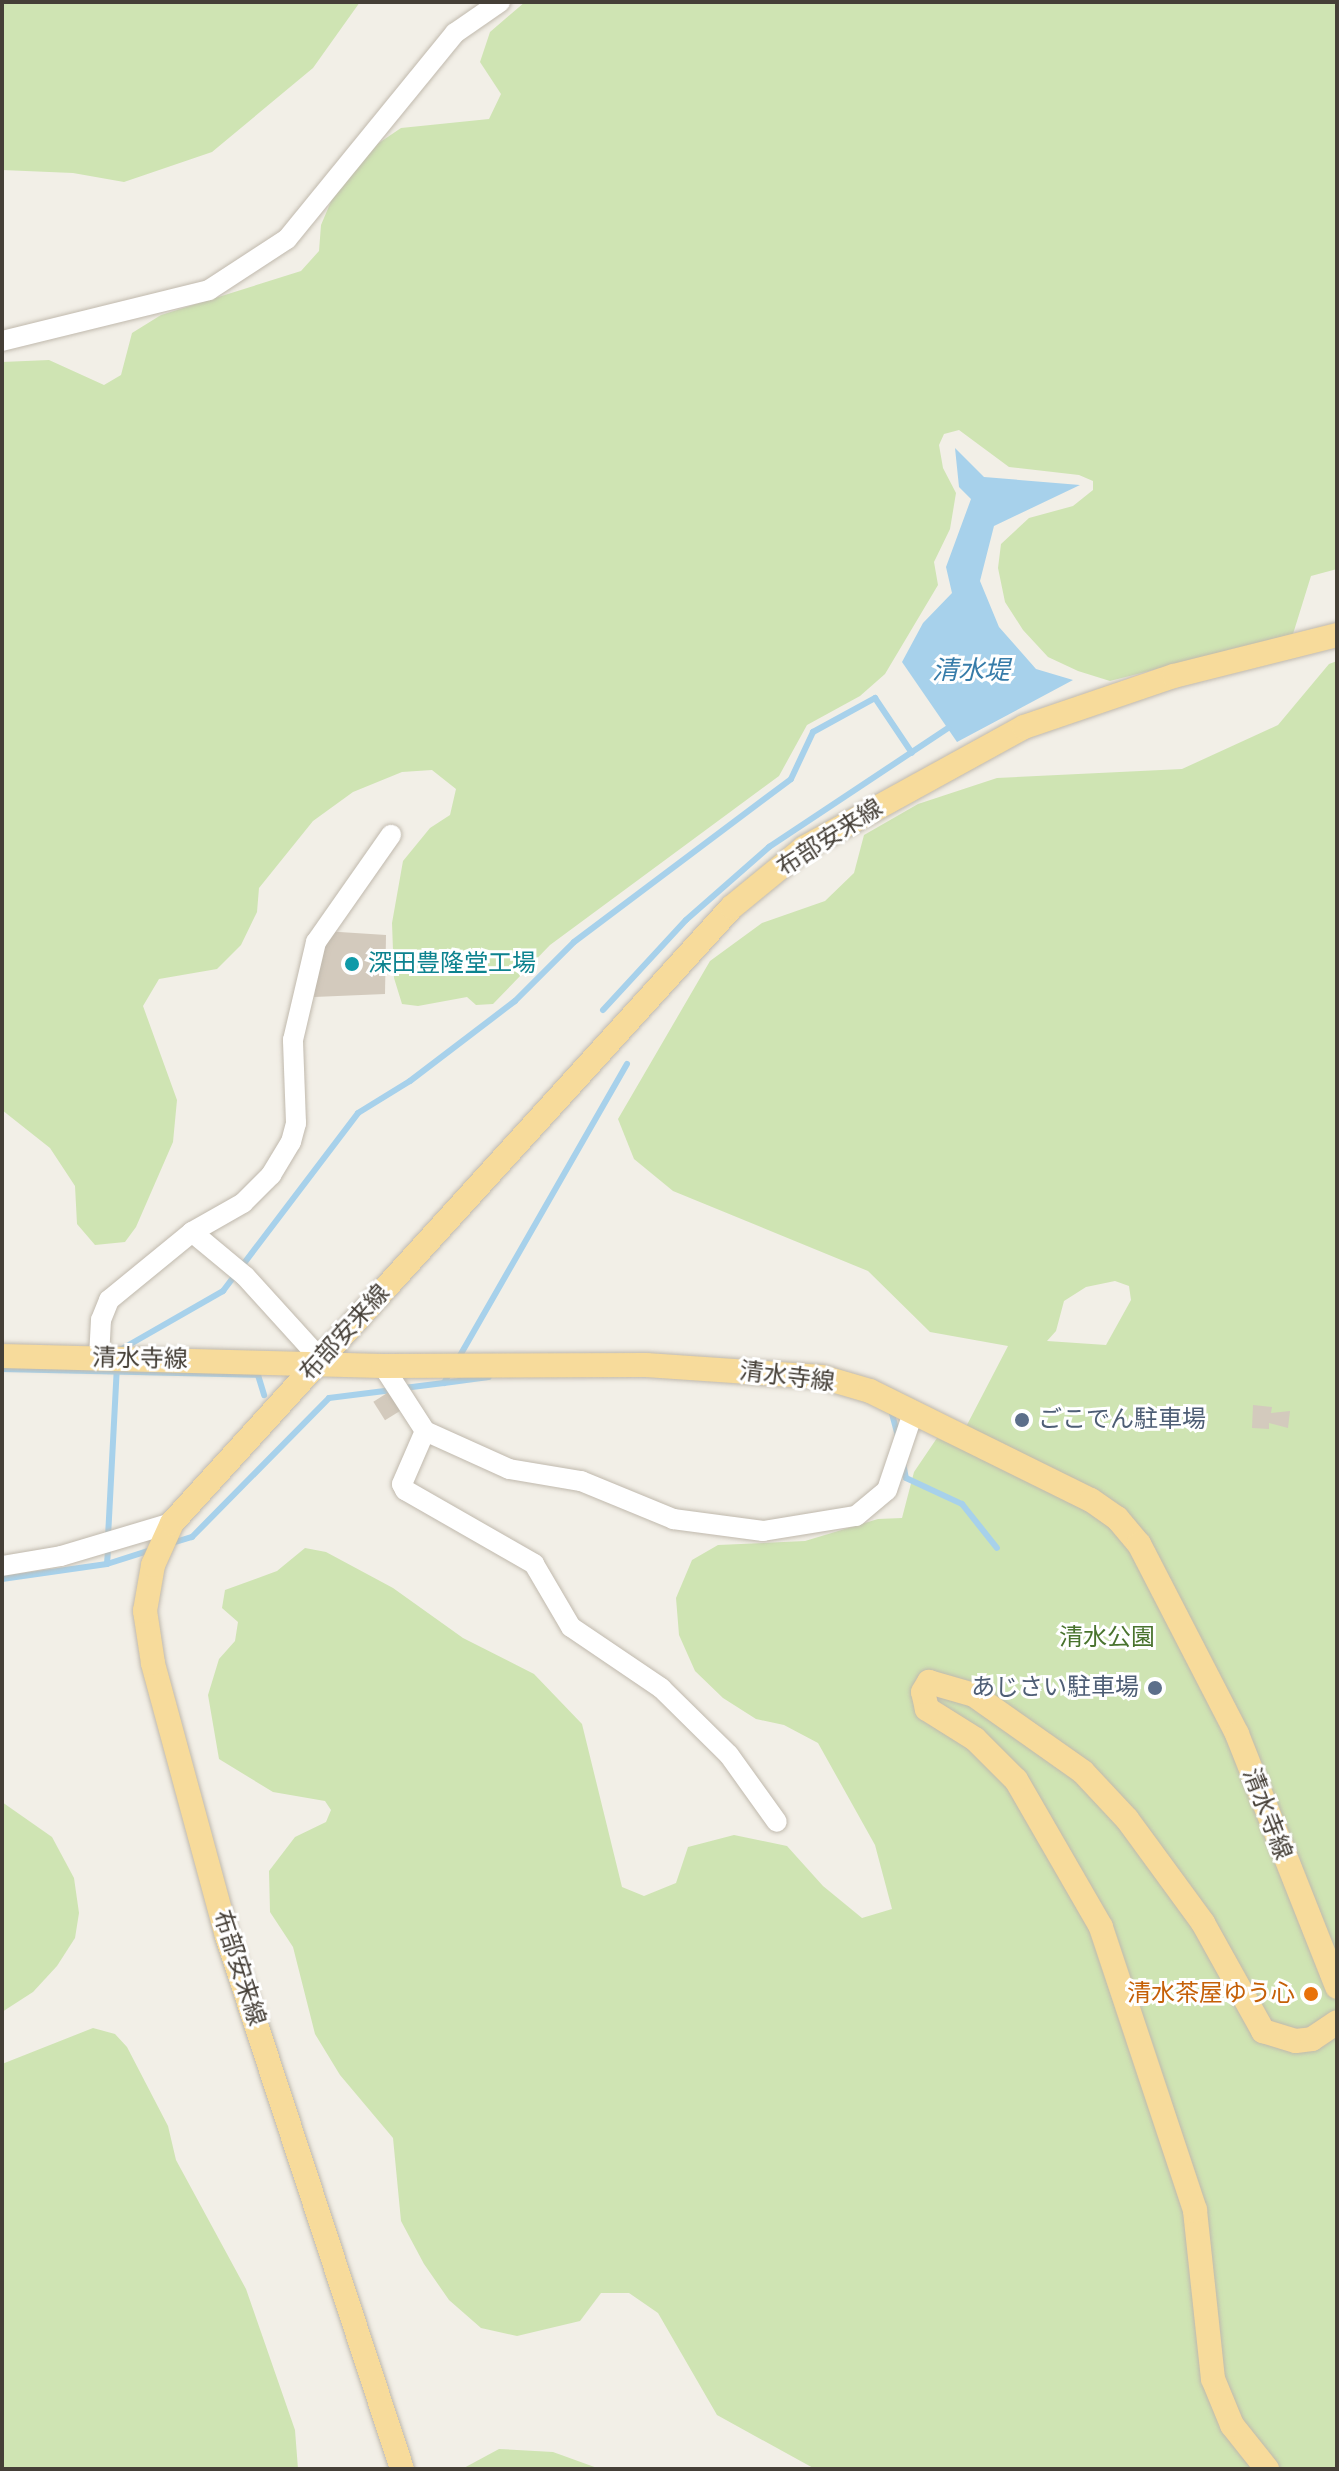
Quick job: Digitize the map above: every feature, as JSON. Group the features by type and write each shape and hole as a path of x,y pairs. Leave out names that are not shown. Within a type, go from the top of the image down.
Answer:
{"main road":[{"name":"布部安来線","path":"402,2469 227,1936 153,1663 145,1611 153,1565 172,1523 732,907 804,848 921,780 1048,717 1174,676 1337,635"},
{"name":"清水寺線","path":"2,1356 383,1366 646,1365 762,1370 822,1377 870,1391 1091,1500 1117,1518 1139,1544 1237,1734 1337,1987"},
{"path":"1267,2469 1232,2425 1213,2379 1195,2210 1101,1927 1016,1780 975,1739 927,1709 923,1692 929,1682 974,1695 1083,1772 1127,1819 1203,1923 1263,2031 1296,2041 1312,2039 1337,2022"}],"street":[{"path":"2,341 209,290 287,239 455,33 500,2"},
{"path":"99,1358 101,1320 109,1300 192,1232 243,1203 271,1175 291,1142 296,1123 293,1040 316,942 391,835"},
{"path":"192,1232 245,1276 312,1350 317,1364"},
{"path":"383,1366 425,1431 509,1469 581,1481 673,1519 763,1531 856,1516 887,1490 913,1413"},
{"path":"425,1431 404,1476 405,1490 534,1564 571,1627 661,1688 729,1755 777,1822"},
{"path":"2,1566 61,1556 172,1523"}],"green space":[{"path":"2,2 360,2 313,68 212,152 124,182 73,173 2,170"},
{"path":"525,2 1337,2 1337,569 1311,576 1293,634 1110,681 1078,671 1048,657 1023,630 1005,602 998,568 1001,544 1029,518 1073,506 1093,490 1093,481 1079,475 1009,467 959,430 944,434 939,445 943,468 956,493 950,529 934,562 938,585 885,674 860,696 807,725 779,776 550,945 493,1004 476,1005 467,997 418,1006 402,1004 394,978 392,923 403,861 430,828 450,815 456,789 432,770 402,772 353,792 313,821 259,888 257,912 241,945 217,969 159,979 143,1006 177,1100 173,1142 136,1227 125,1242 95,1245 77,1224 75,1186 50,1148 2,1110 2,362 49,360 104,385 121,375 132,333 161,315 301,271 319,251 321,225 335,192 370,149 401,128 489,119 501,94 480,62 490,32"},
{"name":"清水公園","path":"1337,661 1337,2469 815,2469 717,2415 658,2313 629,2293 601,2293 580,2321 517,2336 481,2328 449,2300 424,2264 401,2221 393,2138 340,2075 315,2034 293,1947 270,1912 269,1871 295,1837 326,1822 331,1810 325,1801 273,1792 219,1759 208,1695 219,1659 235,1641 238,1622 222,1608 225,1590 277,1571 305,1548 326,1552 393,1588 463,1638 534,1674 582,1724 622,1887 644,1896 676,1883 688,1847 734,1835 787,1846 823,1886 862,1918 892,1909 875,1845 818,1743 784,1725 756,1719 723,1698 695,1671 679,1635 676,1598 692,1560 718,1545 805,1541 878,1519 902,1518 914,1472 937,1438 956,1446 1008,1346 930,1332 868,1271 673,1191 634,1159 618,1119 710,961 762,923 825,901 854,873 864,835 918,804 997,778 1182,769 1278,725 1329,664","holes":["1115,1281 1129,1286 1131,1300 1106,1345 1047,1341 1056,1331 1064,1301 1086,1287"]},
{"path":"2,1802 52,1837 74,1878 79,1913 75,1938 57,1966 33,1992 2,2012"},
{"path":"93,2028 115,2034 127,2047 168,2126 176,2160 246,2289 295,2430 298,2469 2,2469 2,2064"},
{"path":"499,2449 553,2452 600,2469 462,2469"}],"water":[{"name":"清水堤","path":"955,448 984,477 1080,485 994,526 980,581 999,627 1036,669 1073,680 957,742 902,662 923,623 952,593 946,567 971,499 959,487"}],"building":[{"name":"深田豊隆堂工場","path":"324,931 386,935 385,994 314,997"},
{"path":"392,1390 404,1409 385,1420 373,1402"},
{"path":"1253,1405 1272,1407 1271,1413 1290,1411 1288,1428 1269,1423 1269,1429 1252,1428"}],"waterway":[{"path":"120,1350 223,1291 358,1113 410,1081 515,1001 574,942 791,779 813,732 875,698 912,753"},
{"path":"603,1010 686,920 769,847 948,728"},
{"path":"458,1359 627,1064"},
{"path":"108,1537 117,1364"},
{"path":"2,1369 258,1375 264,1395"},
{"path":"404,1388 444,1383 450,1372"},
{"path":"444,1383 489,1377"},
{"path":"172,1543 192,1537 329,1398 393,1390"},
{"path":"891,1410 898,1437"},
{"path":"903,1463 906,1478 962,1504 997,1548"},
{"path":"107,1564 108,1548"},
{"path":"2,1579 107,1564 154,1549"}],"place":[{"name":"深田豊隆堂工場","path":"352,964"},
{"name":"ごこでん駐車場","path":"1022,1420"},
{"name":"あじさい駐車場","path":"1155,1688"},
{"name":"清水茶屋ゆう心","path":"1311,1994"}]}
